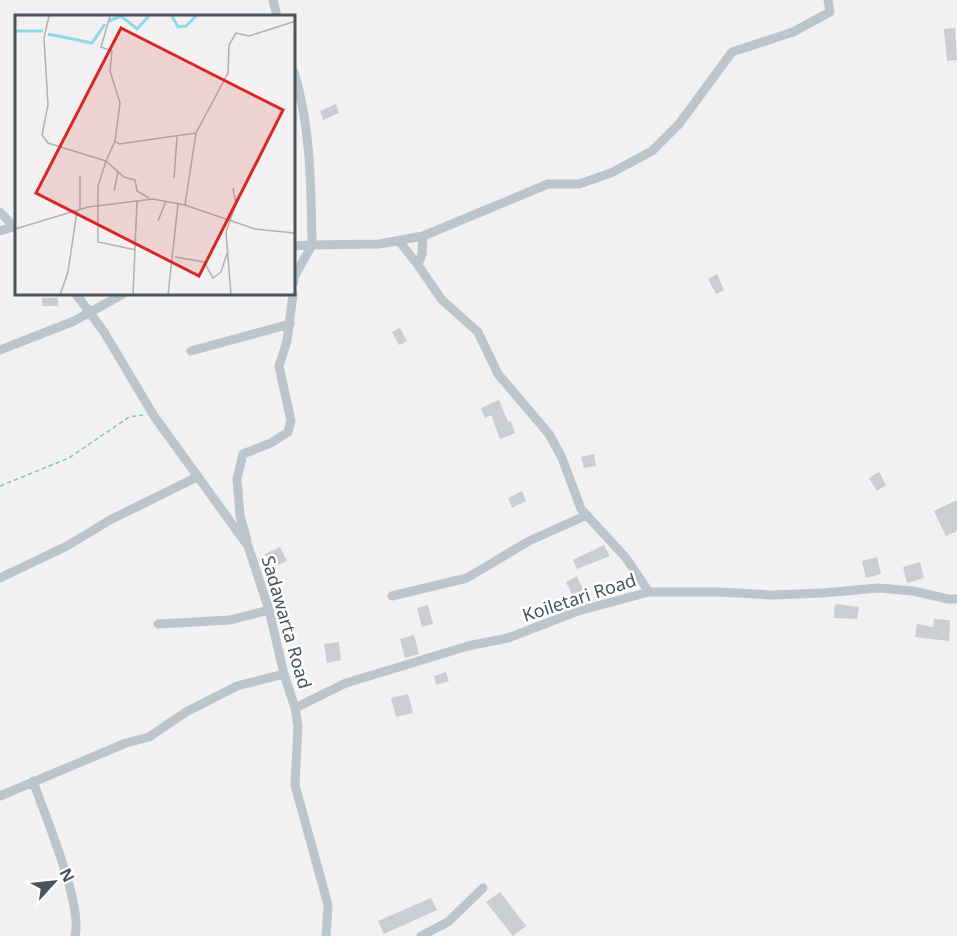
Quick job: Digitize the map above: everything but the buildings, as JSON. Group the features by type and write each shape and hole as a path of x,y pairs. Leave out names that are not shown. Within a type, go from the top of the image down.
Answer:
{"street":[{"path":"273,0 278,15"},
{"path":"296,246 379,244 423,236 548,184 579,184 611,173 652,151 679,124 732,52 793,32 821,17 830,12 828,0"},
{"path":"296,79 302,99 310,180 312,245 296,273"},
{"path":"0,212 15,228"},
{"path":"0,231 15,228"},
{"path":"418,265 422,254 423,236"},
{"path":"399,241 442,300 478,332 498,374 549,434 581,509 626,558 648,592"},
{"name":"Sadawarta Road","path":"77,296 104,332 154,416 248,546 269,610 284,674 295,708 298,726 295,785 328,905 326,936"},
{"path":"0,350 74,321 120,296"},
{"path":"248,546 240,516 237,479 243,454 271,443 288,432 291,421 279,366 287,341 293,296"},
{"path":"192,351 290,324"},
{"path":"0,578 67,546 110,520 197,477"},
{"path":"392,596 467,578 529,541 587,515"},
{"name":"Koiletari Road","path":"295,708 346,683 468,646 508,638 578,611 648,592 772,595 878,588 912,591 948,600 957,599"},
{"path":"158,624 230,620 269,610"},
{"path":"0,796 126,743 149,737 186,712 237,686 284,674"},
{"path":"33,781 68,880 77,926 75,936"},
{"path":"421,936 448,922 483,888"}],"path":[{"path":"0,486 69,458 129,417 154,416"}]}
